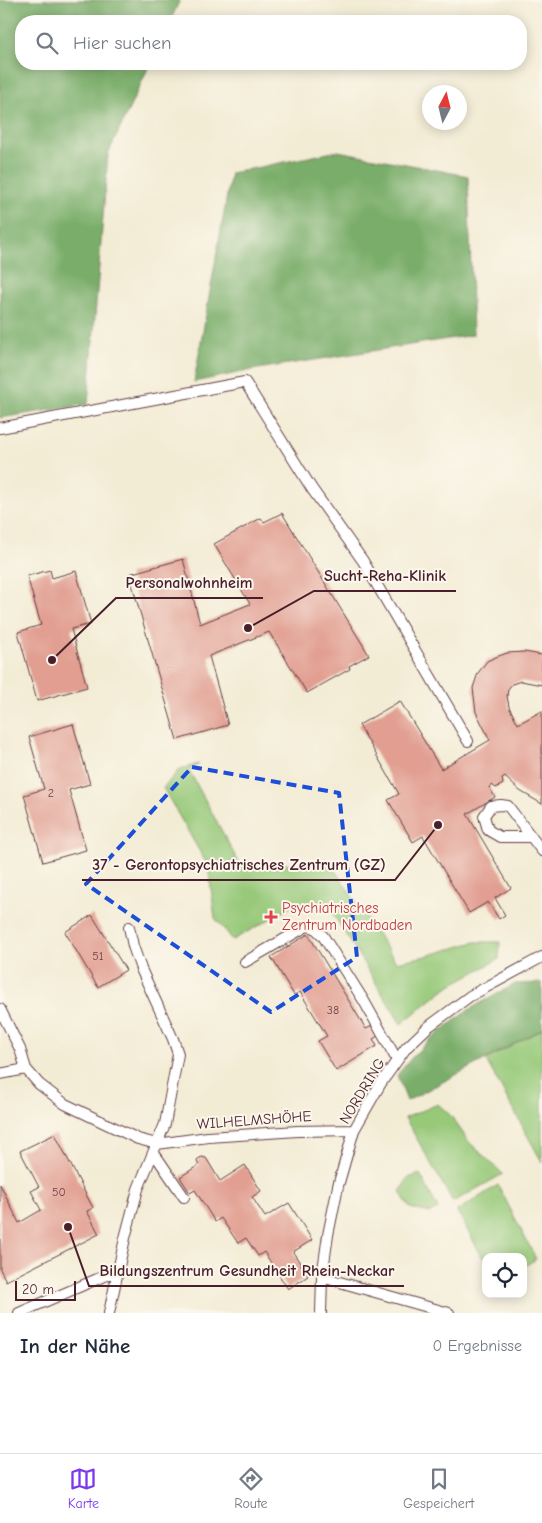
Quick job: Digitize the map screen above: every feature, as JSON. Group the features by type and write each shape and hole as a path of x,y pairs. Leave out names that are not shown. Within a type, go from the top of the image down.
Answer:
{"lane":[{"path":"0,428 246,382 312,489 363,561 468,741"},
{"path":"530,837 500,837 488,830 484,816 491,806 508,806 542,851"},
{"path":"245,962 307,926 315,928 323,936 355,986 397,1060"},
{"path":"109,1313 138,1189 165,1124 178,1054 141,969 129,927"},
{"name":"NORDRING","path":"321,1313 322,1277 329,1227 338,1186 354,1130 380,1083 406,1048 428,1027 470,996 542,957"},
{"name":"WILHELMSHÖHE","path":"0,1009 20,1049 26,1069 39,1084 65,1104 155,1148 217,1136 354,1130"},
{"path":"0,1074 26,1069"},
{"path":"155,1148 184,1198"},
{"path":"19,1313 118,1270"},
{"path":"322,1277 449,1313"}],"highlighted area":[{"path":"192,767 339,793 357,957 271,1012 86,884"}],"green space":[{"path":"0,0 180,0 173,15 15,15 15,70 147,70 108,154 88,404 0,418"},
{"path":"338,151 468,176 473,335 257,369 194,382 231,173"},
{"path":"199,764 189,770 240,865 330,863 396,962 426,956 475,942 500,942 499,959 447,987 401,1024 329,907 314,911 309,903 298,911 291,907 233,940 215,918 208,866 163,788 180,769"},
{"path":"542,983 542,1029 407,1101 397,1075 434,1036 470,1009 515,984"},
{"path":"542,1029 542,1162 486,1060"},
{"path":"438,1104 451,1116 469,1142 503,1174 453,1202 405,1118"},
{"path":"420,1174 438,1209 430,1213 410,1208 400,1192 408,1178"},
{"path":"498,1185 536,1259 527,1265 527,1253 482,1253 482,1257 457,1211"}],"building":[{"path":"282,513 369,655 349,666 350,669 307,693 269,632 209,656 228,725 177,740 129,574 183,559 200,624 250,604 214,544 261,518 264,522"},
{"path":"50,570 52,578 76,571 91,624 71,629 87,687 37,701 18,632 41,625 27,576"},
{"path":"524,652 542,655 542,685 521,681 512,684 508,689 507,696 509,707 518,724 542,711 542,804 520,791 505,777 502,779 503,784 496,788 492,785 489,787 495,797 467,814 511,888 495,898 505,915 499,919 488,902 469,913 423,836 413,842 388,800 399,794 359,725 400,701 441,769 490,740 476,712 473,688 478,673 487,661 507,653"},
{"path":"73,724 90,784 69,790 86,850 43,862 24,795 44,789 29,737"},
{"path":"92,915 126,970 98,987 65,932"},
{"path":"308,934 366,1029 372,1026 378,1036 373,1039 377,1046 336,1071 318,1041 327,1036 300,992 294,995 271,957"},
{"path":"55,1134 93,1208 87,1211 99,1234 6,1281 0,1269 0,1184 19,1223 41,1210 31,1191 39,1187 20,1151"},
{"path":"206,1158 220,1181 245,1165 261,1191 252,1197 265,1217 289,1203 312,1240 293,1252 308,1276 288,1289 264,1252 258,1256 246,1238 238,1243 221,1218 215,1222 195,1190 190,1193 180,1177 199,1165 198,1159"}],"place":[{"name":"Sucht-Reha-Klinik","path":"248,628"},
{"name":"Personalwohnheim","path":"52,660"},
{"name":"37 - Gerontopsychiatrisches Zentrum (GZ)","path":"438,825"},
{"name":"Psychiatrisches Zentrum Nordbaden","path":"271,917"},
{"name":"Bildungszentrum Gesundheit Rhein-Neckar","path":"68,1227"}]}
